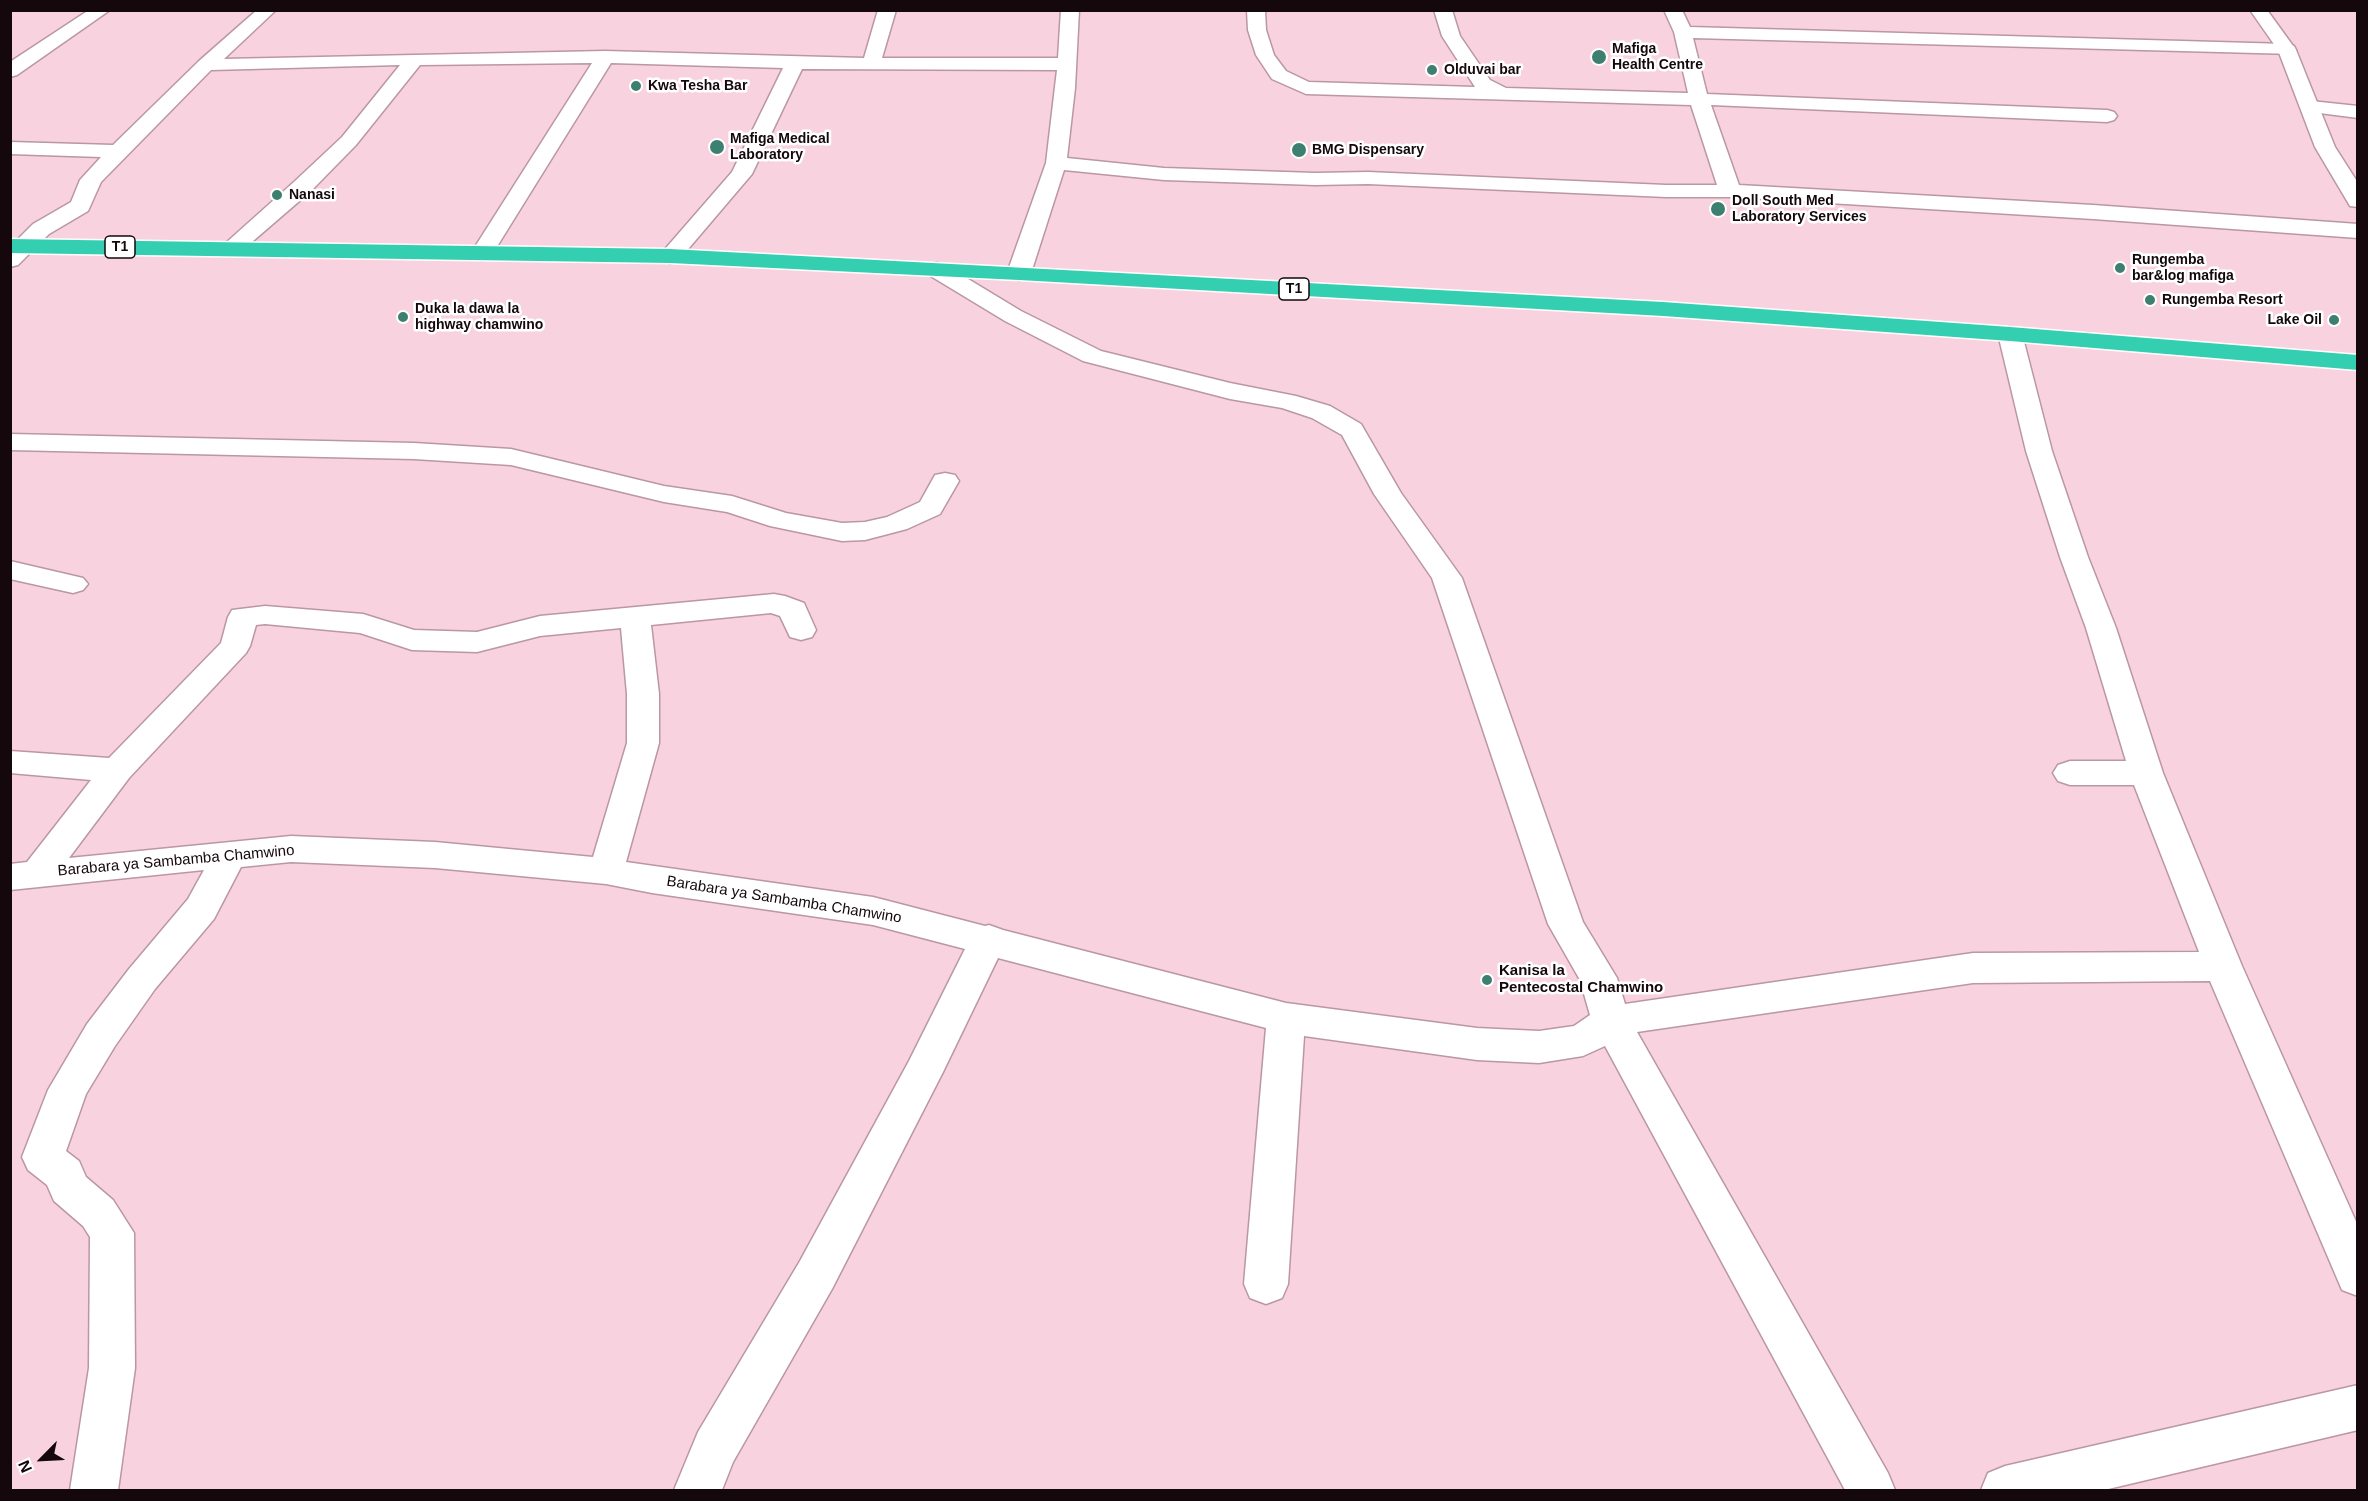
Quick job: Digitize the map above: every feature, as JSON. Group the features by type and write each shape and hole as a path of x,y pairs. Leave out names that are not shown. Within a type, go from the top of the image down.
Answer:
{"highway":[{"name":"T1","path":"16,251 230,249 670,256 1664,309 2010,334 2358,363"}],"street":[{"path":"10,71 102,10"},
{"path":"16,251 41,229 80,206 91,180 118,151 206,65 267,10"},
{"path":"871,64 887,10"},
{"path":"1019,273 1056,163 1067,64 1070,10"},
{"path":"1256,10 1257,30 1265,55 1287,81 1306,88 1699,99 2107,116"},
{"path":"1443,10 1451,36 1483,84 1505,95"},
{"path":"1673,10 1683,32 1699,99 1730,191"},
{"path":"2258,10 2287,50 2325,147 2358,201"},
{"path":"1683,32 2287,50"},
{"path":"206,65 415,58 605,57 795,63 1067,64"},
{"path":"482,253 605,57"},
{"path":"230,249 303,186 349,141 415,58"},
{"path":"670,256 741,174 795,63"},
{"path":"2311,107 2358,112"},
{"path":"10,148 118,151"},
{"path":"1056,163 1164,174 1315,179 1379,178 1666,191 1730,191 2093,212 2358,231"},
{"path":"938,270 1013,316 1092,356 1230,392 1287,401 1321,412 1352,430 1388,494 1447,578 1566,924 1598,978 1611,1021 1871,1491"},
{"path":"2010,334 2039,451 2074,557 2101,628 2146,773 2223,966 2358,1276"},
{"path":"10,442 414,451 511,457 664,494 732,504 780,520 842,532 865,531 897,523 930,508 945,481"},
{"path":"10,570 73,584"},
{"path":"24,875 117,770 235,646 243,617 255,614 363,624 412,640 477,642 540,626 774,603 793,610 801,630"},
{"path":"606,871 643,743 643,694 634,616"},
{"path":"10,762 117,770"},
{"path":"2070,773 2146,773"},
{"name":"Barabara ya Sambamba Chamwino","path":"24,875 229,857 291,849 435,855 606,871 652,880 873,911 989,939 1286,1018 1478,1044 1539,1047 1583,1040 1611,1021"},
{"path":"94,1491 112,1368 112,1233 98,1213 69,1188 64,1174 44,1157 68,1090 101,1035 142,979 201,909 229,857"},
{"path":"698,1491 715,1448 816,1275 923,1072 989,939"},
{"path":"1611,1021 1973,968 2223,966"},
{"path":"1266,1284 1286,1018"},
{"path":"2005,1491 2358,1407"}],"place":[{"name":"Mafiga Health Centre","path":"1599,57"},
{"name":"Olduvai bar","path":"1432,70"},
{"name":"Kwa Tesha Bar","path":"636,86"},
{"name":"Mafiga Medical Laboratory","path":"717,147"},
{"name":"BMG Dispensary","path":"1299,150"},
{"name":"Nanasi","path":"277,195"},
{"name":"Doll South Med Laboratory Services","path":"1718,209"},
{"name":"Rungemba bar&log mafiga","path":"2120,268"},
{"name":"Rungemba Resort","path":"2150,300"},
{"name":"Duka la dawa la highway chamwino","path":"403,317"},
{"name":"Lake Oil","path":"2334,320"},
{"name":"Kanisa la Pentecostal Chamwino","path":"1487,980"}]}
